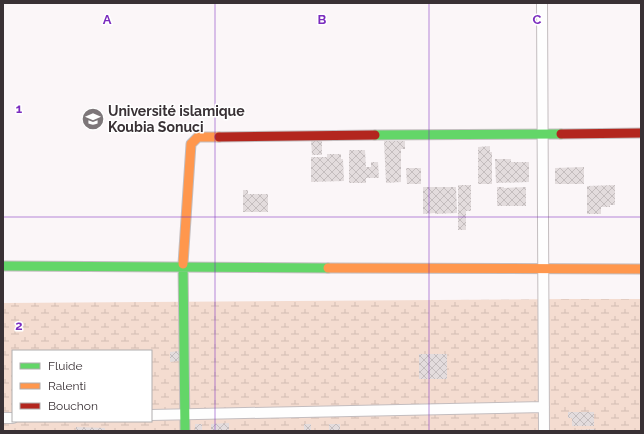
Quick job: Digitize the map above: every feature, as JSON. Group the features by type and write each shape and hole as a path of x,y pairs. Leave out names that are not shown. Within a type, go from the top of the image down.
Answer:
{"street":[{"path":"542,3 544,431"},
{"path":"185,431 184,267 191,144 198,137 641,133"},
{"path":"3,266 641,269"},
{"path":"152,415 544,408"}],"green space":[{"path":"641,299 641,431 3,431 3,303"}],"building":[{"path":"311,140 322,140 322,155 312,155"},
{"path":"384,141 405,141 405,149 401,149 401,182 386,183"},
{"path":"490,146 490,152 492,152 492,184 478,184 478,147"},
{"path":"349,150 365,150 366,167 371,167 371,162 378,162 379,178 366,178 366,183 349,183"},
{"path":"327,154 341,154 341,159 343,159 344,181 311,182 311,157 327,157"},
{"path":"495,159 511,159 511,162 529,162 529,182 496,183"},
{"path":"584,167 584,184 555,184 555,168"},
{"path":"406,168 421,168 421,184 407,184"},
{"path":"458,185 471,185 471,211 466,211 466,230 458,230"},
{"path":"615,185 615,205 610,205 610,207 601,207 601,214 587,214 587,186"},
{"path":"423,187 456,187 457,213 423,214"},
{"path":"497,187 526,187 526,206 497,206"},
{"path":"243,190 248,190 248,194 268,194 268,212 243,212"},
{"path":"179,351 179,361 170,362 170,352"},
{"path":"419,354 447,354 447,379 419,379"},
{"path":"568,412 594,412 594,426 572,426 572,418 568,418"},
{"path":"229,423 229,431 211,431 211,424"},
{"path":"195,424 202,424 202,431 195,431"},
{"path":"304,424 311,424 311,431 304,431"},
{"path":"329,424 340,424 340,431 329,431"},
{"path":"76,427 105,428 105,431 76,431"},
{"path":"595,429 595,431 575,431 575,430"}],"traffic: fast":[{"path":"375,135 561,134"},
{"path":"183,264 185,431"},
{"path":"3,266 328,268"}],"traffic: slow":[{"path":"183,264 191,144 198,137 219,137"},
{"path":"328,268 641,269"}],"traffic: jam":[{"path":"561,134 641,133"},
{"path":"219,137 375,135"}],"place":[{"name":"Université islamique Koubia Sonuci","path":"93,119"}]}
